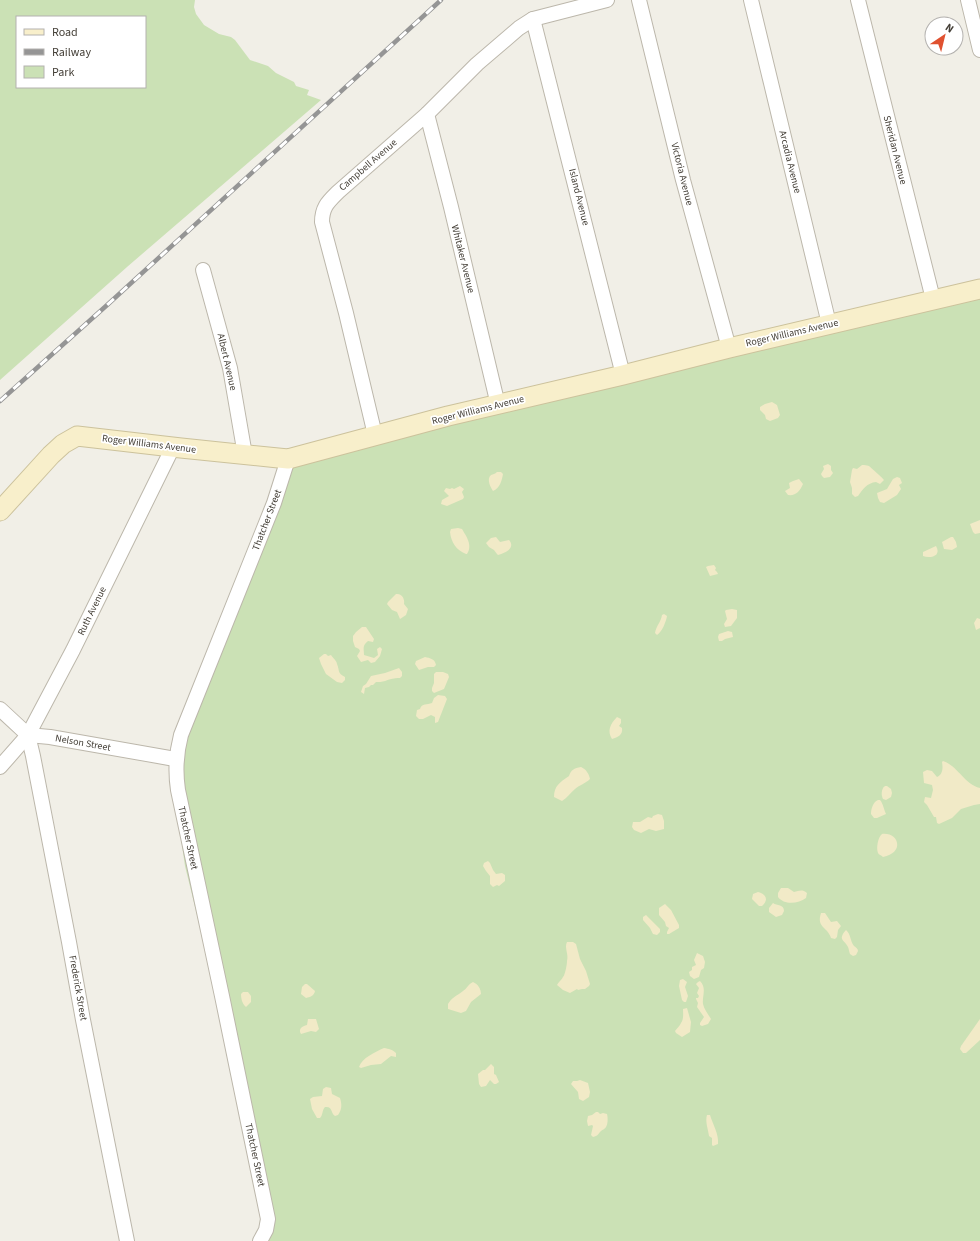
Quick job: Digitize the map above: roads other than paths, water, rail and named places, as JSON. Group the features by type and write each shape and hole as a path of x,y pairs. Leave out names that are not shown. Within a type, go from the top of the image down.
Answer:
{"main road":[{"name":"Roger Williams Avenue","path":"0,511 51,455 63,444 77,436 288,459 375,435 729,348 980,289"}],"street":[{"name":"Campbell Avenue","path":"375,435 346,313 322,222 322,214 326,204 427,114 478,64 519,28 533,19 607,0"},
{"name":"Victoria Avenue","path":"639,0 683,180 729,348"},
{"name":"Arcadia Avenue","path":"751,0 829,324"},
{"name":"Sheridan Avenue","path":"858,0 933,299"},
{"path":"968,0 980,50"},
{"name":"Island Avenue","path":"533,19 623,375"},
{"name":"Whitaker Avenue","path":"427,114 451,207 498,405"},
{"name":"Albert Avenue","path":"204,270 230,368 245,455"},
{"name":"Ruth Avenue","path":"0,767 28,735 73,650 173,447"},
{"name":"Thatcher Street","path":"263,1236 268,1219 221,989 178,790 175,773 175,759 181,735 274,503 288,459"},
{"path":"0,709 28,735"},
{"name":"Nelson Street","path":"28,735 175,759"},
{"name":"Frederick Street","path":"28,735 127,1241"}],"railway":[{"path":"0,401 441,0"}]}
